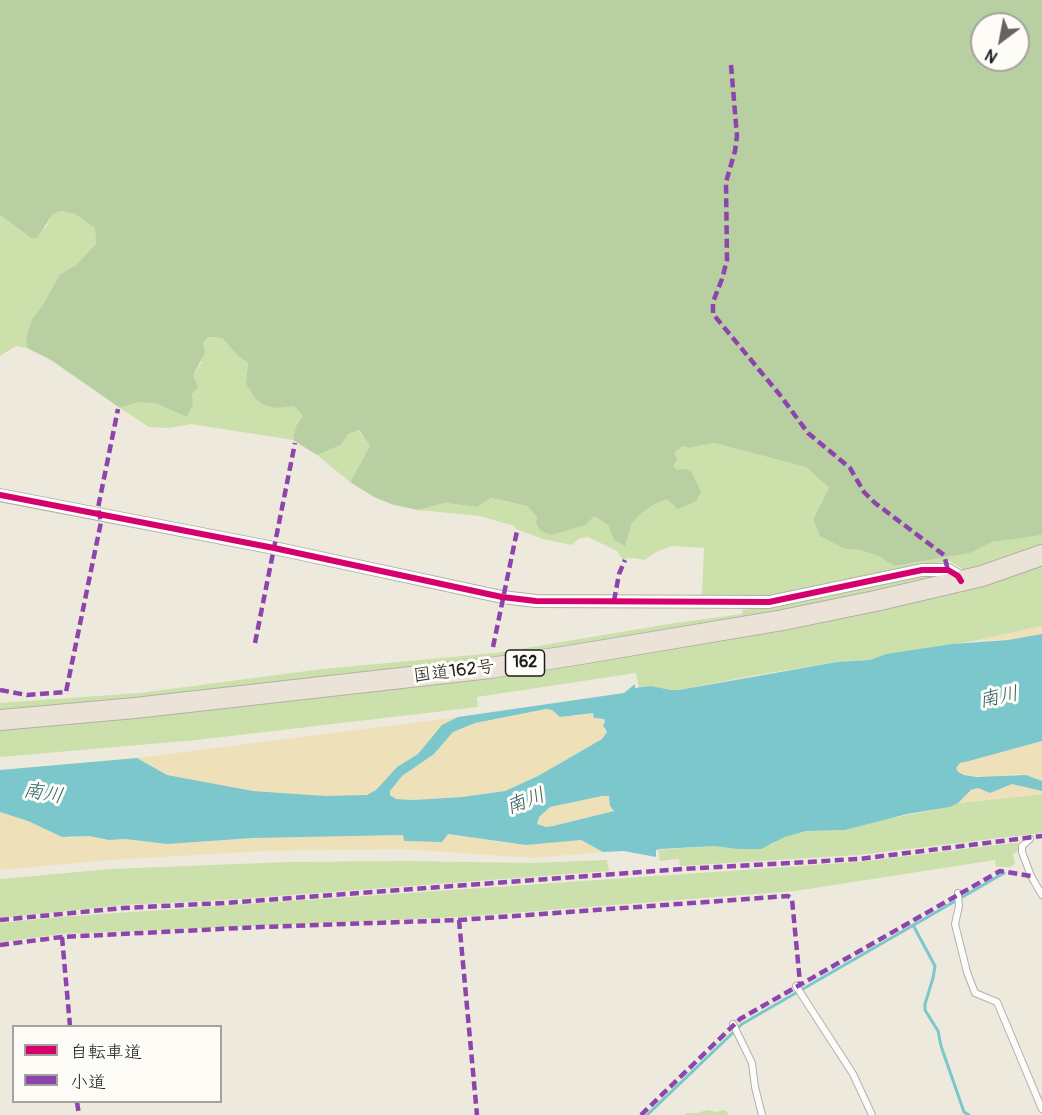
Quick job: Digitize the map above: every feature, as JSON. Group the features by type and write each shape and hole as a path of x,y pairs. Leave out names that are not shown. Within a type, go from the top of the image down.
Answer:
{"highway":[{"name":"国道162号","path":"0,720 135,708 490,668 783,620 961,581 1042,555"}],"street":[{"path":"0,495 274,548 502,597 536,601 769,602 922,570 948,570 958,576 961,581"}],"lane":[{"path":"1030,839 1022,846 1022,852 1031,876 1042,895"},
{"path":"958,893 959,906 956,924 975,993 997,1002 1042,1109"},
{"path":"796,986 853,1074 872,1115"},
{"path":"733,1024 752,1063 762,1115"}],"green space":[{"path":"0,0 1042,0 1042,535 992,542 970,553 894,566 878,556 860,550 845,549 820,536 813,519 829,488 806,467 714,443 689,448 683,446 674,453 677,459 673,466 677,470 685,469 692,472 701,492 696,501 678,509 667,499 651,506 631,525 625,546 614,540 608,525 594,516 585,525 551,535 541,531 536,523 537,517 527,506 491,498 477,507 445,503 418,510 394,505 374,497 350,482 370,446 359,430 348,434 341,445 317,455 293,440 296,426 303,416 294,406 276,408 264,405 256,399 246,384 248,363 238,356 222,338 208,337 203,343 205,353 193,375 198,387 192,394 193,405 187,417 158,404 138,402 120,408 51,360 27,348 26,338 32,319 43,305 60,274 75,266 96,244 95,228 75,214 61,211 53,214 37,238 31,238 0,215"},
{"path":"61,211 75,214 95,228 96,244 75,266 60,274 43,305 32,319 26,338 27,348 16,346 0,356 0,215 31,238 46,227 53,214"},
{"path":"208,337 222,338 238,356 248,363 246,385 294,406 303,416 296,426 293,440 191,424 169,428 149,427 120,408 138,402 158,404 187,416 193,405 192,394 195,379 193,375 201,363 203,343"},
{"path":"358,430 370,446 350,482 317,455 341,445 348,434"},
{"path":"714,443 806,467 829,488 813,518 845,549 860,550 878,556 894,566 970,553 992,542 1021,537 1042,535 1042,549 967,572 950,561 895,569 828,585 762,597 702,596 704,548 672,546 656,552 645,560 622,559 617,551 588,537 578,539 572,545 543,539 516,529 514,526 480,516 418,510 445,503 477,507 490,498 527,506 537,517 594,516 608,525 614,540 624,545 631,525 651,506 667,498 701,492 692,472 677,471 673,466 674,453 683,446 689,448"},
{"path":"1042,561 1042,626 975,641 886,654 870,660 837,662 757,675 679,690 651,686 639,688 636,673 477,697 478,707 197,740 0,757 0,725 405,683"},
{"path":"924,574 942,575 940,581 575,649 0,714 0,703 140,693 322,669 496,653 742,614 742,610 772,607"},
{"path":"1042,794 1042,833 858,855 680,866 679,859 660,861 658,850 771,845 785,837 806,831 845,830 886,819 950,807 958,803"},
{"path":"1018,843 1018,851 1013,854 1015,864 1010,867 996,867 995,860 795,891 458,917 61,934 0,942 0,923 59,917 859,862"},
{"path":"607,860 609,871 224,900 123,905 0,918 0,879 110,869 289,862 532,863"},
{"path":"707,1110 716,1112 725,1110 729,1115 684,1115 687,1113"}],"sand":[{"path":"1042,626 1042,634 1023,639 975,641"},
{"path":"546,709 552,710 557,715 576,716 593,713 597,719 604,719 604,728 607,732 602,739 538,776 505,791 414,800 396,799 390,795 390,791 402,776 434,754 453,732 475,723"},
{"path":"458,717 437,731 418,754 397,767 373,793 361,796 253,791 167,775 137,758"},
{"path":"1042,741 1042,781 1017,774 989,777 964,775 956,768 960,763"},
{"path":"1012,784 1042,791 1042,794 958,803 966,794 978,788 990,793"},
{"path":"609,796 610,805 614,811 553,826 546,827 537,824 539,817 550,807"},
{"path":"0,812 70,838 89,836 109,840 125,839 167,844 253,838 403,835 404,841 442,842 447,834 526,845 581,840 603,852 535,858 401,849 266,851 111,860 0,870"}],"water":[{"name":"南川","path":"1042,634 1042,741 960,763 956,768 964,775 977,777 1026,775 1042,781 1042,791 1012,784 990,793 978,788 971,790 958,803 950,807 907,814 845,830 806,831 785,837 761,849 715,846 660,849 656,850 656,857 624,851 603,852 581,840 526,845 448,834 442,842 404,841 403,835 253,838 167,844 125,839 109,840 89,836 62,837 28,821 0,812 0,770 137,758 167,775 253,791 326,796 367,795 376,790 397,767 418,754 442,725 458,717 624,693 635,684 635,688 651,686 679,690 837,662 870,660 886,654 952,644 1008,640","holes":["546,709 552,710 560,717 593,713 594,718 604,719 603,725 607,732 602,739 538,776 505,791 414,800 396,799 390,795 390,791 402,776 434,754 453,732 475,723","609,796 610,806 614,811 553,826 546,827 537,824 539,817 550,807"]}],"waterway":[{"path":"647,1115 742,1024 1004,873"},
{"path":"913,925 935,966 925,1010 938,1031 964,1112 969,1115"}],"marked path":[{"path":"731,65 737,136 726,182 727,260 713,302 713,314 780,395 808,433 850,468 864,492 875,503 944,555 948,570"},
{"path":"0,690 27,695 66,692 101,522 98,508 118,409"},
{"path":"255,643 295,443"},
{"path":"493,647 517,531"},
{"path":"614,601 619,574 625,560"},
{"path":"0,920 123,908 859,859 1042,836"},
{"path":"641,1115 740,1019 1000,871 1031,876"},
{"path":"0,945 62,937 459,920 788,896 792,899 800,983"},
{"path":"459,920 477,1115"},
{"path":"62,937 70,1025"},
{"path":"77,1103 79,1115"}],"cycle path":[{"path":"0,495 274,548 502,597 536,601 769,602 922,570 948,570 958,576 961,581"}]}
